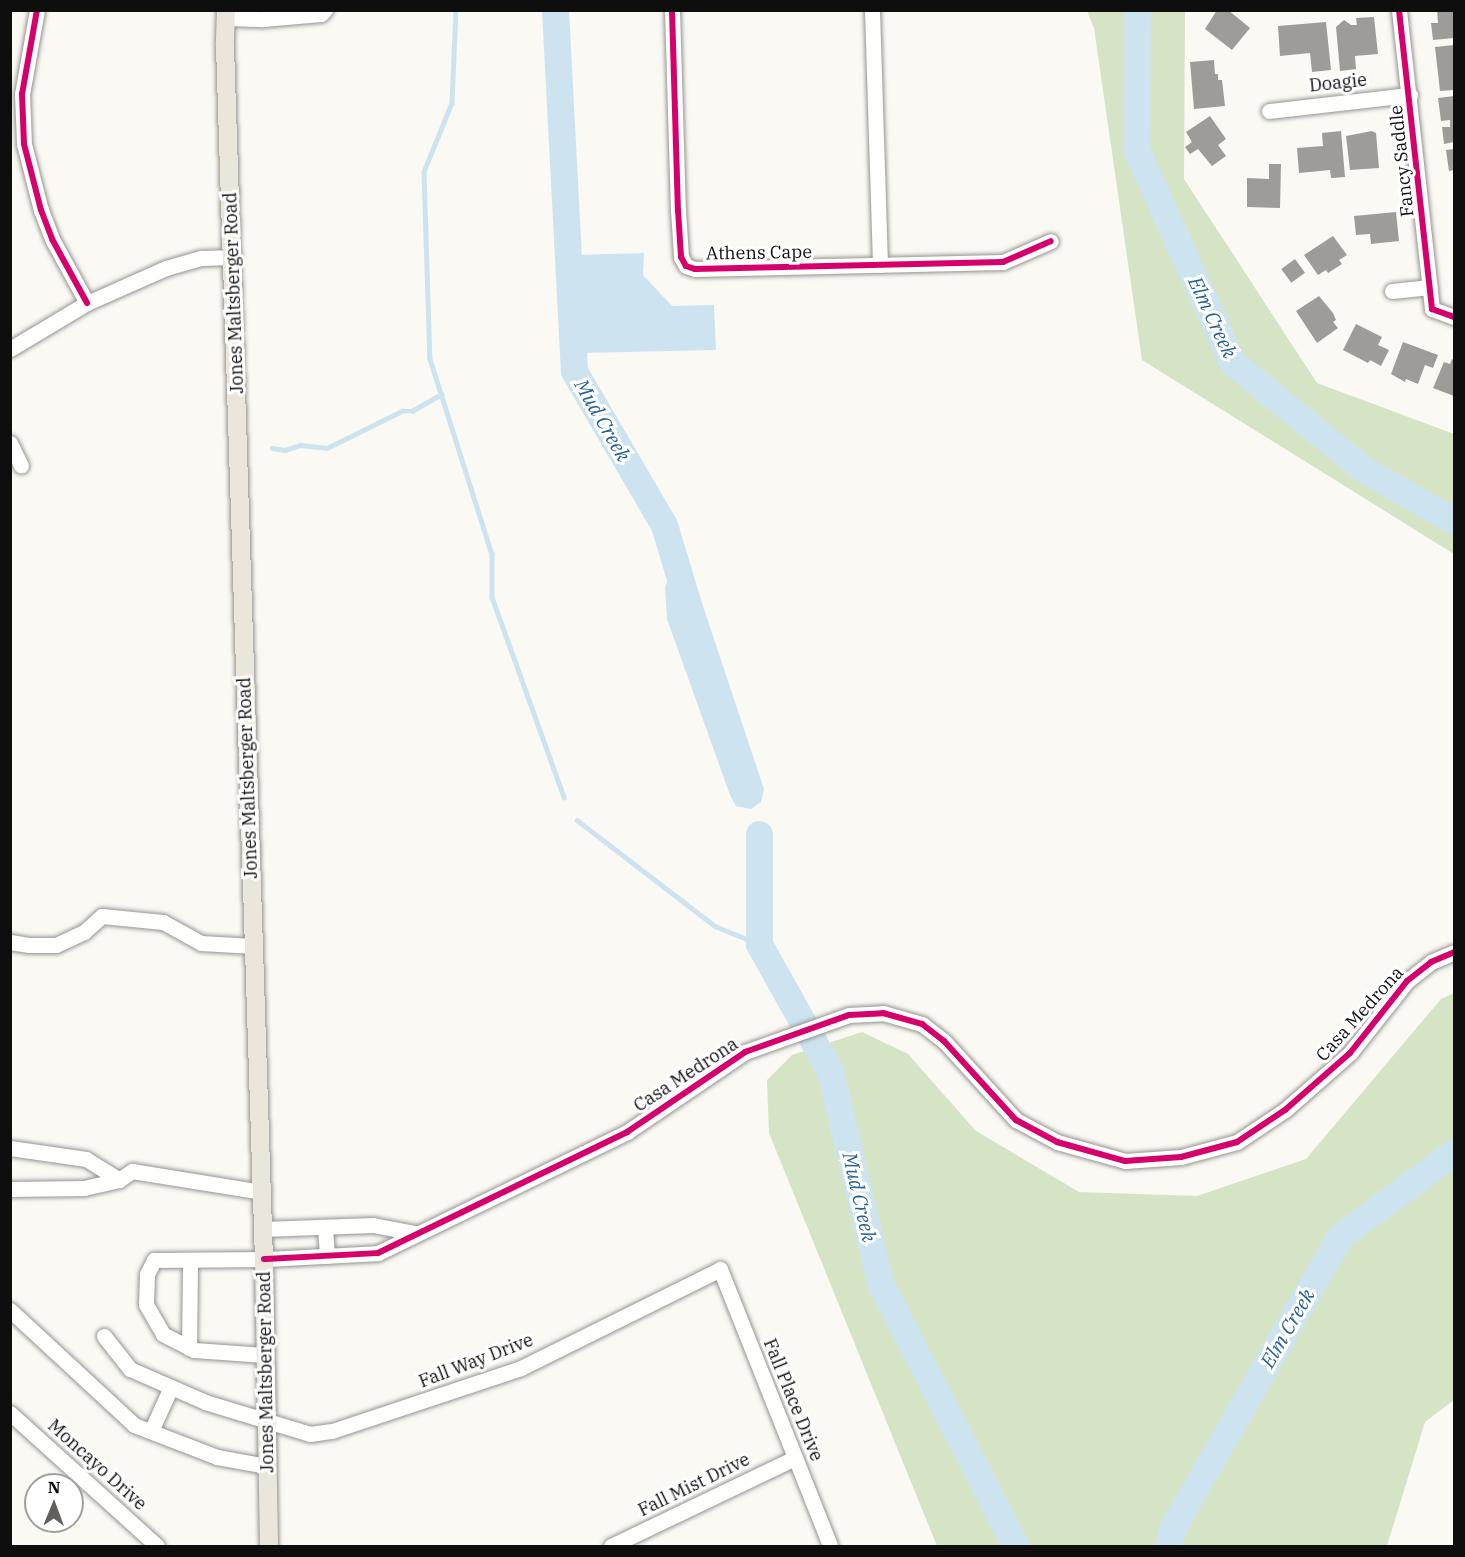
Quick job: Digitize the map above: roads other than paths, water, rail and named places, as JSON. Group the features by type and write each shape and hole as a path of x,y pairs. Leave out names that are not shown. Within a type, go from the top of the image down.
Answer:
{"main road":[{"name":"Jones Maltsberger Road","path":"226,14 264,1259 269,1546"}],"street":[{"path":"38,10 22,94 24,144 41,210 52,239 87,303"},
{"path":"226,14 263,19 321,14 325,10"},
{"name":"Athens Cape","path":"672,10 679,222 681,257 686,266 695,269 1003,262 1051,242"},
{"path":"872,10 879,265"},
{"name":"Fancy Saddle","path":"1399,10 1432,309 1455,317"},
{"name":"Doagie","path":"1269,111 1410,95"},
{"path":"10,350 87,303 186,261 233,257"},
{"path":"1392,291 1430,286"},
{"path":"10,442 21,466"},
{"path":"10,942 56,945 84,932 102,916 163,921 201,942 253,946"},
{"name":"Casa Medrona","path":"189,1348 163,1334 146,1304 147,1274 154,1260 264,1259 378,1253 627,1132 745,1052 849,1015 883,1013 922,1024 944,1041 1016,1120 1057,1142 1125,1161 1181,1157 1237,1142 1285,1110 1350,1053 1407,981 1431,962 1455,951"},
{"path":"10,1148 86,1159 118,1180"},
{"path":"10,1189 84,1188 118,1180 132,1171 261,1192"},
{"path":"262,1229 373,1225 416,1233"},
{"path":"326,1227 327,1256"},
{"path":"190,1261 189,1348 264,1355"},
{"name":"Fall Way Drive","path":"104,1336 130,1369 205,1402 310,1434 332,1431 468,1388 521,1368 720,1269"},
{"name":"Fall Place Drive","path":"720,1269 830,1546"},
{"path":"10,1310 134,1425 217,1457 267,1466"},
{"path":"151,1431 171,1387"},
{"name":"Moncayo Drive","path":"10,1413 157,1546"},
{"name":"Fall Mist Drive","path":"610,1546 795,1458"}],"water":[{"path":"644,253 643,275 672,306 714,305 716,350 580,353 575,255"},
{"path":"684,571 696,585 764,789 761,802 751,809 736,806 730,795 667,619 665,587 670,575"}],"waterway":[{"path":"456,10 452,103 424,172 430,359 492,554 492,597 564,797"},
{"name":"Mud Creek","path":"555,10 574,371 664,525 689,608"},
{"name":"Elm Creek","path":"1137,10 1136,149 1232,362 1363,469 1454,521"},
{"path":"272,448 285,450 300,445 327,448 402,411 412,411 442,394"},
{"path":"577,820 715,926 759,944"},
{"name":"Mud Creek","path":"759,834 759,944 830,1071 880,1283 1016,1546"},
{"name":"Elm Creek","path":"1168,1546 1172,1529 1339,1237 1454,1152"}]}
